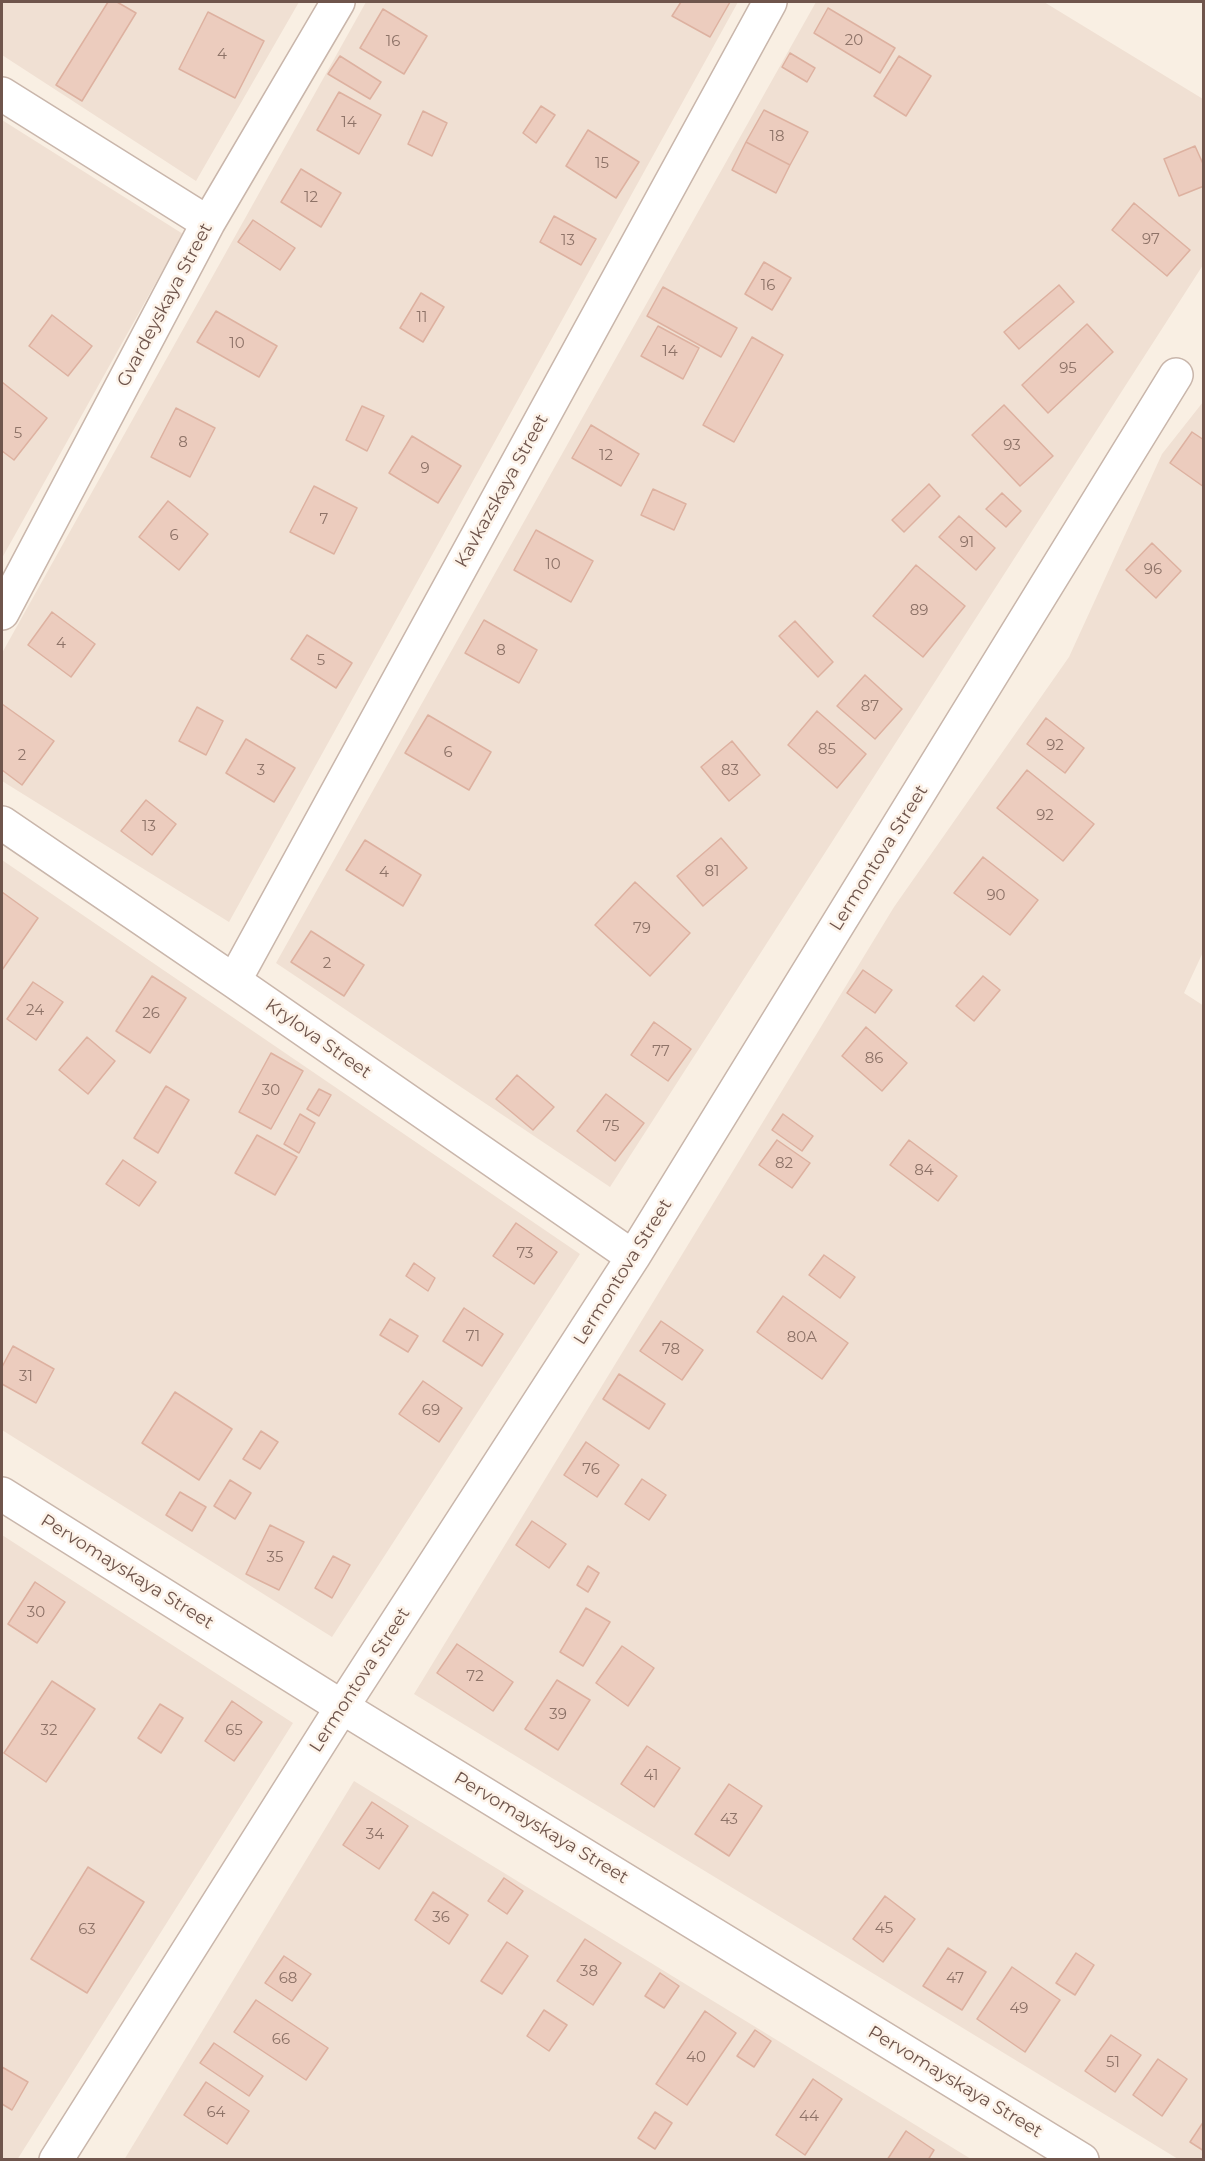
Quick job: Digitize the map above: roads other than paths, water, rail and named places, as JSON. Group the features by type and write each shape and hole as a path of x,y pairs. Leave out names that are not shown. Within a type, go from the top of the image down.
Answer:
{"street":[{"name":"Gvardeyskaya Street","path":"2,613 208,223 338,2"},
{"name":"Kavkazskaya Street","path":"234,981 770,2"},
{"path":"2,94 208,223"},
{"name":"Lermontova Street","path":"56,2160 342,1707 633,1257 1176,375"},
{"name":"Krylova Street","path":"2,823 633,1257"},
{"name":"Pervomayskaya Street","path":"2,1494 342,1707 1082,2160"}]}
